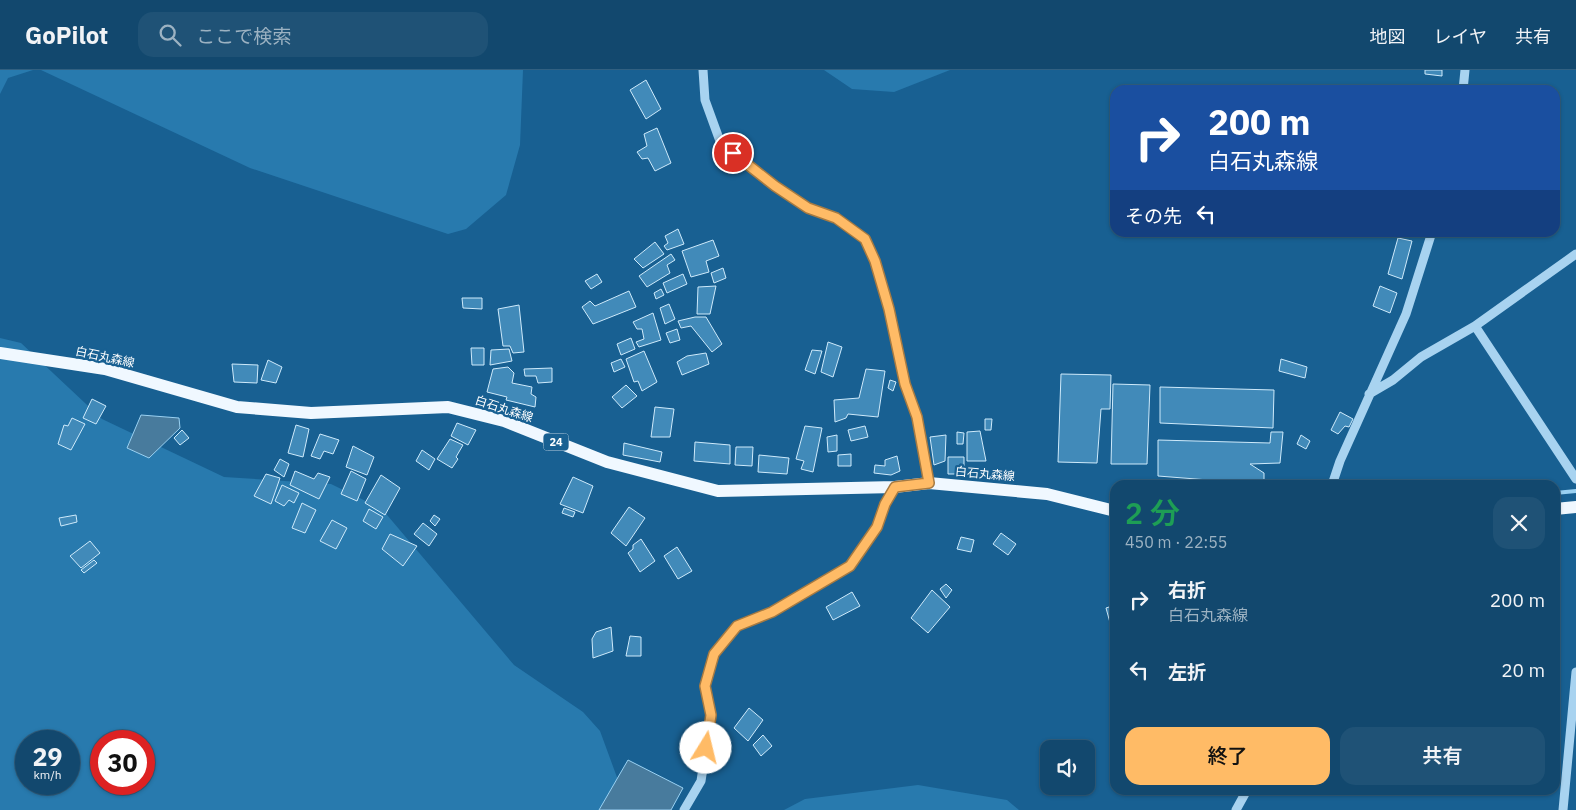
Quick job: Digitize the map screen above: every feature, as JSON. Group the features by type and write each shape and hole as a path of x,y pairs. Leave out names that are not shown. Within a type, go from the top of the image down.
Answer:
{"main road":[{"name":"白石丸森線","path":"0,353 105,369 237,407 311,414 448,407 504,422 607,462 718,491 895,487 929,483 1047,494 1110,510"},
{"path":"1560,509 1576,507"}],"street":[{"path":"703,70 705,100 721,144 775,186 808,208 836,218 865,239 877,269 889,309 905,384 917,417 929,483"},
{"path":"1464,85 1465,70"},
{"path":"1334,480 1369,394 1406,314 1430,237"},
{"path":"1369,394 1393,380 1421,357 1475,326 1576,254"},
{"path":"1475,326 1576,480"},
{"path":"684,810 701,781 711,715 705,686 714,654 737,626 772,612 850,566 877,527 885,504 895,487"},
{"path":"1563,810 1576,672"},
{"path":"1236,810 1244,795"}],"shaded area":[{"path":"0,70 33,70 8,78 0,94"},
{"path":"41,70 523,70 520,145 506,195 466,229 448,234 250,168"},
{"path":"824,70 950,70 894,92 852,89"},
{"path":"0,338 21,343 102,419 224,477 331,484 382,509 514,665 583,712 600,731 629,810 0,810"},
{"path":"141,415 179,418 180,428 149,458 127,448"},
{"path":"628,760 683,788 671,810 599,810"},
{"path":"918,785 1007,800 1019,810 784,810 805,799"}],"building":[{"path":"1425,70 1442,70 1442,76 1425,74"},
{"path":"646,80 661,109 646,119 630,90"},
{"path":"657,128 671,163 655,171 648,158 642,159 637,152 647,146 644,134"},
{"path":"678,229 684,244 667,250 664,246 668,243 665,236"},
{"path":"1398,238 1412,241 1402,279 1388,274"},
{"path":"713,240 719,256 706,261 709,272 691,277 682,251"},
{"path":"655,242 664,254 643,268 634,259"},
{"path":"671,254 675,260 667,265 670,273 647,287 639,276"},
{"path":"723,268 726,278 714,283 711,273"},
{"path":"597,274 602,282 591,289 585,281"},
{"path":"683,274 687,284 667,293 663,283"},
{"path":"716,286 710,314 697,314 698,287"},
{"path":"1380,286 1397,293 1390,313 1373,306"},
{"path":"661,289 664,295 656,299 654,293"},
{"path":"629,291 636,307 593,324 582,307 590,301 595,306"},
{"path":"462,298 482,298 482,309 463,308"},
{"path":"669,304 675,319 665,324 660,308"},
{"path":"519,305 524,352 513,353 510,346 503,346 498,309"},
{"path":"653,313 661,340 639,347 636,342 644,339 642,329 637,329 633,322"},
{"path":"695,317 706,317 722,344 712,352 691,326 681,328 678,321"},
{"path":"677,329 680,340 670,343 666,333"},
{"path":"631,338 635,349 621,355 617,344"},
{"path":"828,342 842,347 833,377 821,372"},
{"path":"471,348 484,348 484,365 472,365"},
{"path":"509,349 512,361 490,365 491,350"},
{"path":"812,350 822,351 815,374 805,370"},
{"path":"644,351 657,382 642,391 638,381 634,382 626,359"},
{"path":"706,353 709,364 682,375 677,362 687,356"},
{"path":"621,359 625,367 614,372 611,363"},
{"path":"1281,359 1307,367 1305,378 1279,371"},
{"path":"268,360 282,367 276,383 261,380"},
{"path":"232,364 258,365 257,383 234,382"},
{"path":"508,367 514,373 512,383 532,387 531,394 536,397 535,407 506,400 507,397 487,392 493,369"},
{"path":"552,368 552,382 538,383 536,376 525,376 524,369"},
{"path":"866,369 885,371 878,417 848,414 846,418 835,422 834,400 859,398"},
{"path":"1061,374 1111,375 1110,409 1101,409 1097,463 1058,462"},
{"path":"890,380 896,382 893,391 888,388"},
{"path":"1113,384 1150,385 1147,464 1111,464"},
{"path":"626,385 637,396 622,408 612,397"},
{"path":"1160,387 1274,390 1273,428 1160,423"},
{"path":"92,399 106,406 96,424 83,418"},
{"path":"655,407 674,409 670,437 651,437"},
{"path":"1340,412 1353,419 1349,427 1345,426 1338,434 1331,430"},
{"path":"72,418 85,424 71,450 58,444 64,425 68,426"},
{"path":"985,419 992,419 991,430 985,430"},
{"path":"457,423 476,430 468,445 451,436"},
{"path":"296,425 309,429 303,457 288,453"},
{"path":"805,426 822,428 813,472 801,469 804,461 796,459"},
{"path":"865,426 868,437 851,441 848,430"},
{"path":"182,430 189,438 180,445 174,438"},
{"path":"980,431 986,461 967,461 967,432"},
{"path":"957,432 964,433 963,444 957,444"},
{"path":"1271,432 1283,432 1280,463 1250,464 1264,473 1264,480 1209,480 1158,476 1158,440 1270,443"},
{"path":"320,434 339,440 333,454 324,451 320,459 311,456"},
{"path":"837,435 837,451 828,452 827,437"},
{"path":"946,435 945,461 934,465 930,437"},
{"path":"1301,435 1310,441 1306,449 1297,444"},
{"path":"450,439 463,445 456,457 458,459 452,468 437,459"},
{"path":"695,442 730,445 730,464 694,461"},
{"path":"624,443 662,452 660,462 623,455"},
{"path":"353,446 374,457 367,475 346,467"},
{"path":"736,447 753,447 752,466 735,465"},
{"path":"422,450 435,459 429,470 416,461"},
{"path":"851,454 851,466 838,466 838,455"},
{"path":"759,455 789,458 787,474 758,472"},
{"path":"897,456 900,471 891,475 874,473 875,465 885,466 885,460"},
{"path":"948,457 964,457 964,474 948,474"},
{"path":"280,459 289,464 284,477 274,470"},
{"path":"295,471 314,479 318,473 330,477 319,499 290,485"},
{"path":"351,471 366,479 357,501 341,494"},
{"path":"266,474 280,478 271,504 254,496"},
{"path":"381,475 400,488 385,515 365,503"},
{"path":"573,477 593,486 583,513 560,504"},
{"path":"282,485 299,493 294,503 289,500 284,506 275,501"},
{"path":"302,503 316,510 305,533 292,528"},
{"path":"629,507 645,518 626,546 611,533"},
{"path":"564,508 575,512 573,517 562,513"},
{"path":"369,509 383,517 376,529 363,521"},
{"path":"76,515 77,522 61,526 59,518"},
{"path":"434,515 440,519 435,526 430,521"},
{"path":"332,520 347,528 336,549 320,541"},
{"path":"423,523 437,534 429,546 414,534"},
{"path":"1001,533 1016,544 1008,555 993,544"},
{"path":"390,534 417,546 403,566 382,549"},
{"path":"961,537 974,540 971,552 957,549"},
{"path":"641,539 655,561 640,572 628,553 633,549 633,545"},
{"path":"90,541 100,553 81,568 70,556"},
{"path":"677,547 692,571 678,579 664,556"},
{"path":"94,560 97,563 84,573 81,570"},
{"path":"946,584 952,590 946,598 940,589"},
{"path":"932,590 950,607 928,633 911,618"},
{"path":"852,592 860,606 833,620 826,607"},
{"path":"1110,607 1110,623 1106,608"},
{"path":"611,627 613,651 593,658 592,639 596,632"},
{"path":"630,636 641,637 641,656 626,656"},
{"path":"749,708 763,720 748,741 734,728"},
{"path":"763,735 772,746 761,756 753,745"}],"waterway":[{"path":"1560,493 1576,491"}],"route":[{"path":"706,748 711,715 705,686 714,654 737,626 772,612 850,566 877,527 885,504 895,487 929,483 917,417 905,384 889,309 875,261 865,239 836,218 808,208 775,186 733,153"}]}
